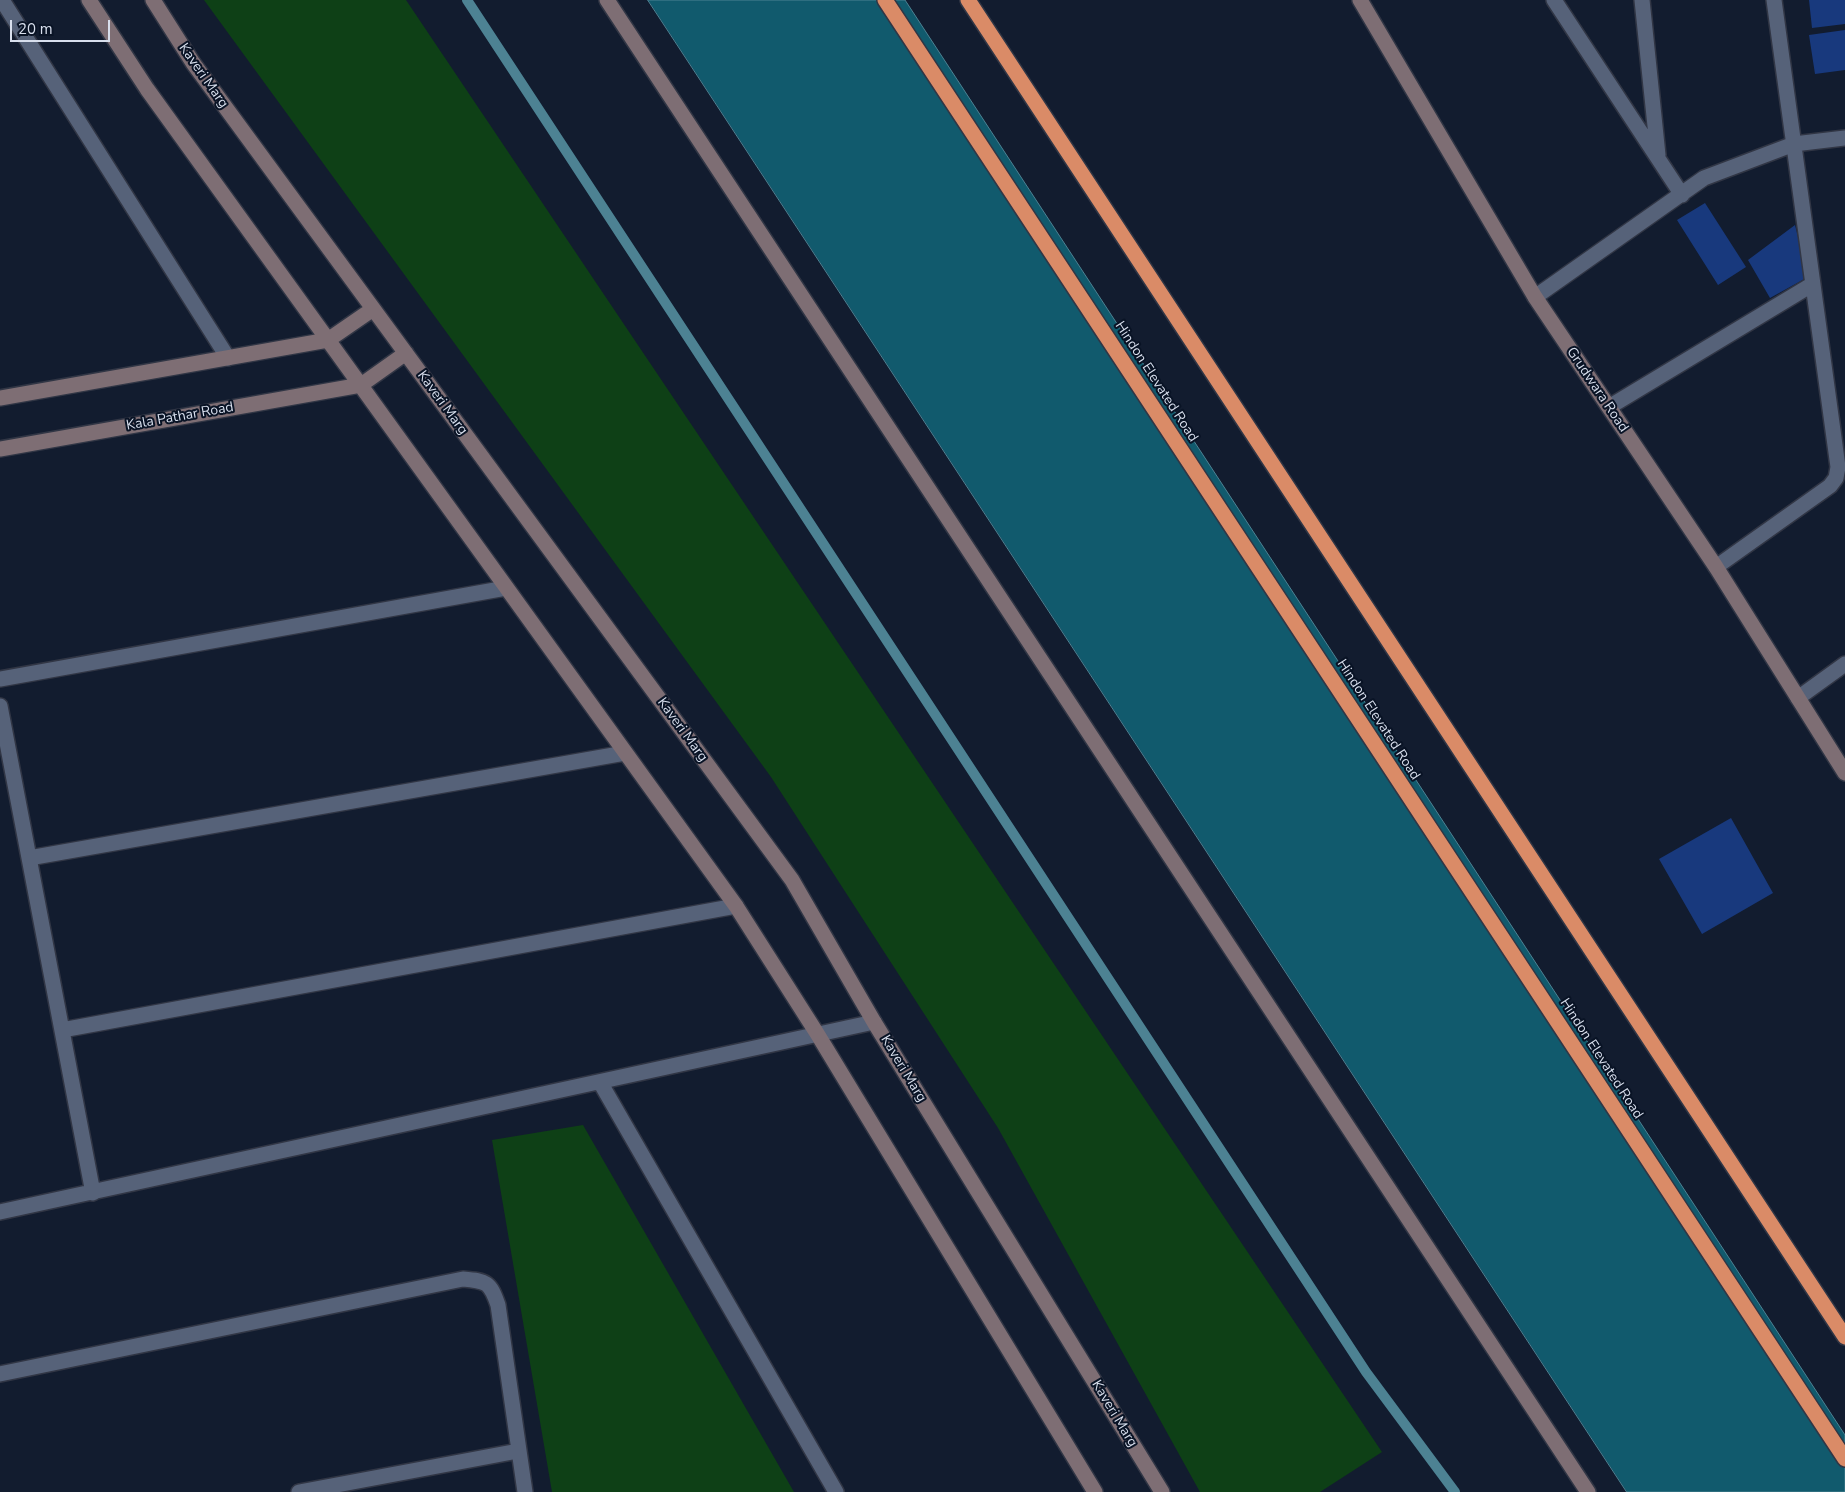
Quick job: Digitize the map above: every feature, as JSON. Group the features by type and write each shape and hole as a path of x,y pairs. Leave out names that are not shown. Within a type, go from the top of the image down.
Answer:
{"highway":[{"name":"Hindon Elevated Road","path":"884,0 1845,1459"},
{"path":"968,0 1845,1337"}],"street":[{"path":"2,0 228,358"},
{"path":"89,0 147,89 736,906 818,1035 1095,1492"},
{"name":"Kaveri Marg","path":"153,0 193,63 792,880 874,1022 1162,1492"},
{"path":"607,0 1588,1492"},
{"name":"Grudwara Road","path":"1360,0 1535,297 1716,567 1845,774"},
{"path":"1554,0 1682,195"},
{"path":"1642,0 1658,158"},
{"path":"1716,567 1830,486 1836,478 1838,467 1774,0"},
{"path":"1535,297 1704,178 1794,144 1845,138"},
{"path":"1609,407 1814,284"},
{"path":"0,398 328,340 373,309"},
{"path":"361,385 406,353"},
{"name":"Kala Pathar Road","path":"0,448 361,385"},
{"path":"0,679 506,588"},
{"path":"1798,698 1845,664"},
{"path":"0,706 93,1193"},
{"path":"29,858 625,753"},
{"path":"62,1030 736,906"},
{"path":"0,1212 874,1022"},
{"path":"600,1082 836,1492"},
{"path":"0,1374 463,1279 483,1280 491,1287 498,1305 525,1492"},
{"path":"299,1492 354,1487 518,1452"}],"green space":[{"path":"204,0 406,0 1382,1452 1320,1492 1200,1492 998,1128 771,777"},
{"path":"583,1125 794,1492 552,1492 492,1140"}],"water":[{"path":"648,0 905,0 1845,1435 1845,1492 1627,1492"}],"building":[{"path":"1809,0 1845,0 1845,24 1812,28"},
{"path":"1845,30 1845,70 1815,74 1809,35"},
{"path":"1705,203 1746,267 1718,285 1677,220"},
{"path":"1795,225 1808,277 1770,298 1748,260"},
{"path":"1731,818 1773,893 1702,934 1659,859"}],"waterway":[{"path":"467,0 1366,1372 1455,1492"}]}
